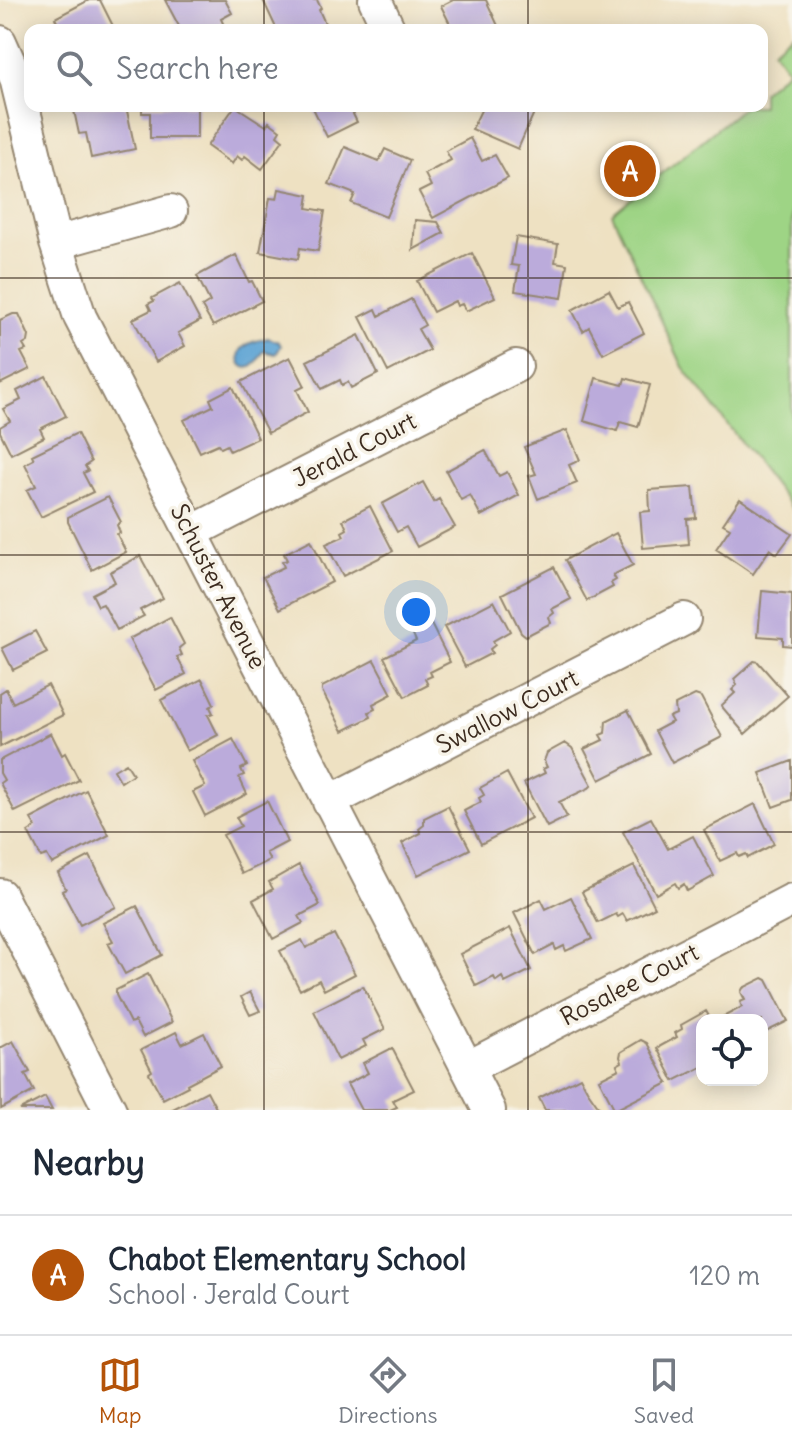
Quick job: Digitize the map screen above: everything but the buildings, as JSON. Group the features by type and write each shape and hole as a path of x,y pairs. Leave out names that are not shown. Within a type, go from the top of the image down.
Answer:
{"street":[{"path":"375,0 386,24"},
{"name":"Schuster Avenue","path":"0,42 16,78 24,111"},
{"name":"Schuster Avenue","path":"24,112 56,243 80,317 489,1110"},
{"path":"56,243 171,211"},
{"name":"Jerald Court","path":"192,532 516,366"},
{"name":"Swallow Court","path":"329,802 684,619"},
{"path":"0,895 110,1110"},
{"name":"Rosalee Court","path":"467,1068 792,900"}],"green space":[{"path":"792,34 792,508 683,367 612,214 738,112 768,112 768,87 788,70 773,50"}],"water":[{"path":"268,338 281,346 276,354 264,351 251,367 244,367 239,355 242,349 250,343"}],"place":[{"name":"Chabot Elementary School","path":"630,171"}]}
